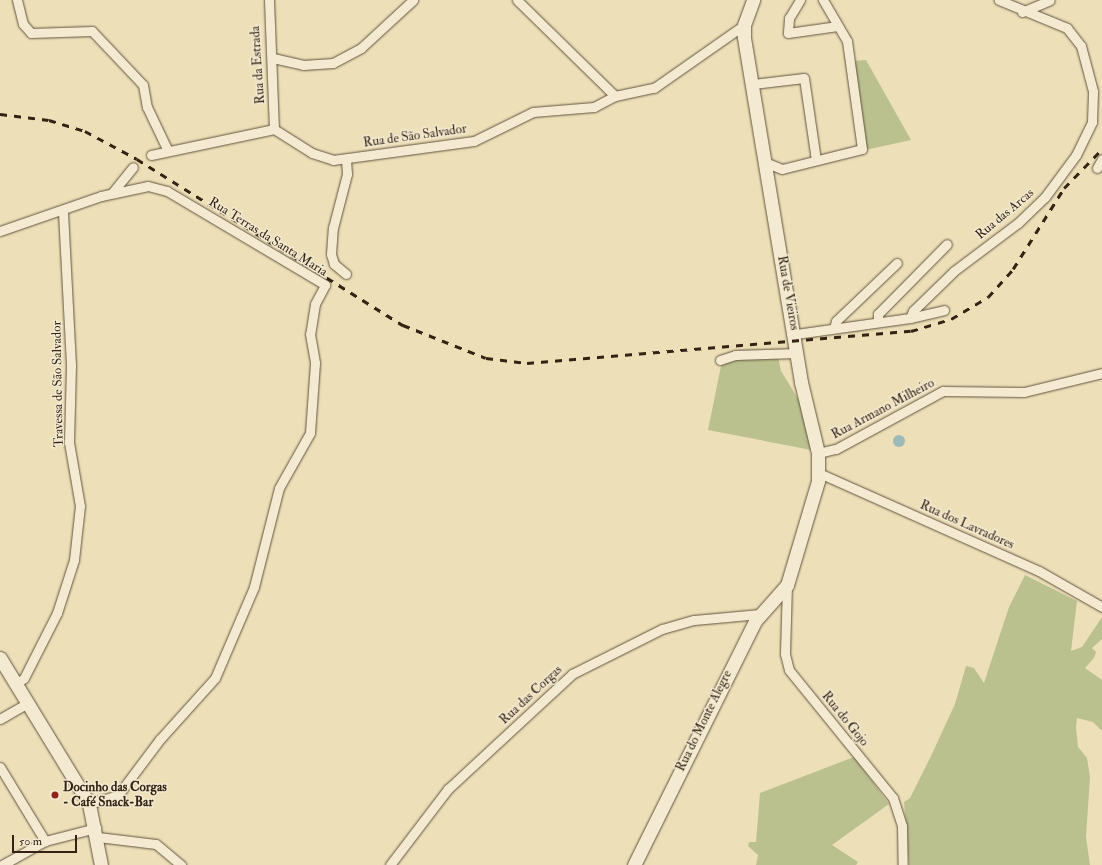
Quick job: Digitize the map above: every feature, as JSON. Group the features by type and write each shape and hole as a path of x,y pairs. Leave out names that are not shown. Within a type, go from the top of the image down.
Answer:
{"street":[{"path":"17,0 23,24 32,33 92,31 143,85 147,107 166,149"},
{"name":"Rua da Estrada","path":"269,0 273,58 274,129"},
{"path":"273,58 303,65 333,63 361,48 413,0"},
{"path":"517,0 615,96"},
{"name":"Rua de Vieiros","path":"753,0 744,25 753,84 768,163 798,353 818,453 819,473 816,496 787,585"},
{"path":"800,0 789,18 788,33 838,26"},
{"path":"768,163 782,169 862,149 847,41 823,0"},
{"name":"Rua das Arcas","path":"910,318 913,311 954,271 1018,223 1045,197 1088,135 1093,91 1081,46 1066,28 1022,12 999,0"},
{"path":"1022,12 1050,0"},
{"name":"Rua de São Salvador","path":"274,129 312,153 346,160 474,141 532,112 594,107 615,96 654,88 744,25"},
{"path":"753,84 804,78 816,160"},
{"path":"151,155 166,149 274,129"},
{"name":"Rua Terras da Santa Maria","path":"346,160 347,174 333,228 331,254 334,264 346,274"},
{"path":"0,231 63,212 112,193 134,167"},
{"name":"Rua Terras da Santa Maria","path":"89,804 118,795 160,739 215,678 254,587 279,488 310,433 315,363 310,334 315,304 325,285 167,191 148,186 112,193"},
{"name":"Travessa de São Salvador","path":"15,685 24,678 58,613 74,560 80,506 69,442 72,365 63,212"},
{"path":"878,322 878,314 947,244"},
{"path":"834,328 836,321 897,263"},
{"path":"796,334 910,318 944,310"},
{"path":"720,360 735,355 798,353"},
{"name":"Rua Armano Milheiro","path":"818,453 836,449 943,391 1024,392 1102,373"},
{"name":"Rua dos Lavradores","path":"819,473 1039,571 1102,607"},
{"name":"Rua do Monte Alegre","path":"634,865 760,614 787,585"},
{"name":"Rua do Gojo","path":"787,585 785,654 789,670 893,798 902,826 903,865"},
{"name":"Rua das Corgas","path":"390,865 448,789 572,674 662,629 694,620 760,614"},
{"path":"0,658 26,704 89,804 97,833 101,865"},
{"path":"0,719 26,704"},
{"path":"0,767 45,841"},
{"path":"2,865 45,841 97,833 156,844 170,852 181,865"}],"green space":[{"path":"866,60 911,140 865,150 854,61"},
{"path":"778,357 781,371 800,402 811,450 708,430 721,366 732,359"},
{"path":"1025,575 1077,601 1071,651 1082,647 1102,617 1102,639 1092,648 1096,652 1094,658 1085,668 1102,680 1102,731 1093,722 1077,718 1076,727 1078,747 1087,758 1090,777 1086,837 1090,865 909,865 904,802 910,798 955,704 966,666 974,668 984,683 1009,607"},
{"path":"854,757 889,804 832,845 858,862 856,865 756,865 758,855 748,846 749,842 756,842 760,793"}],"water":[{"path":"897,435 901,435 905,441 901,447 897,447 893,443 893,439"}],"railway":[{"path":"0,114 49,120 85,131 137,159 403,325 486,358 527,363 911,331 951,319 988,297 1013,269 1064,188 1102,149"}],"place":[{"name":"Docinho das Corgas - Café Snack-Bar","path":"55,795"}]}
